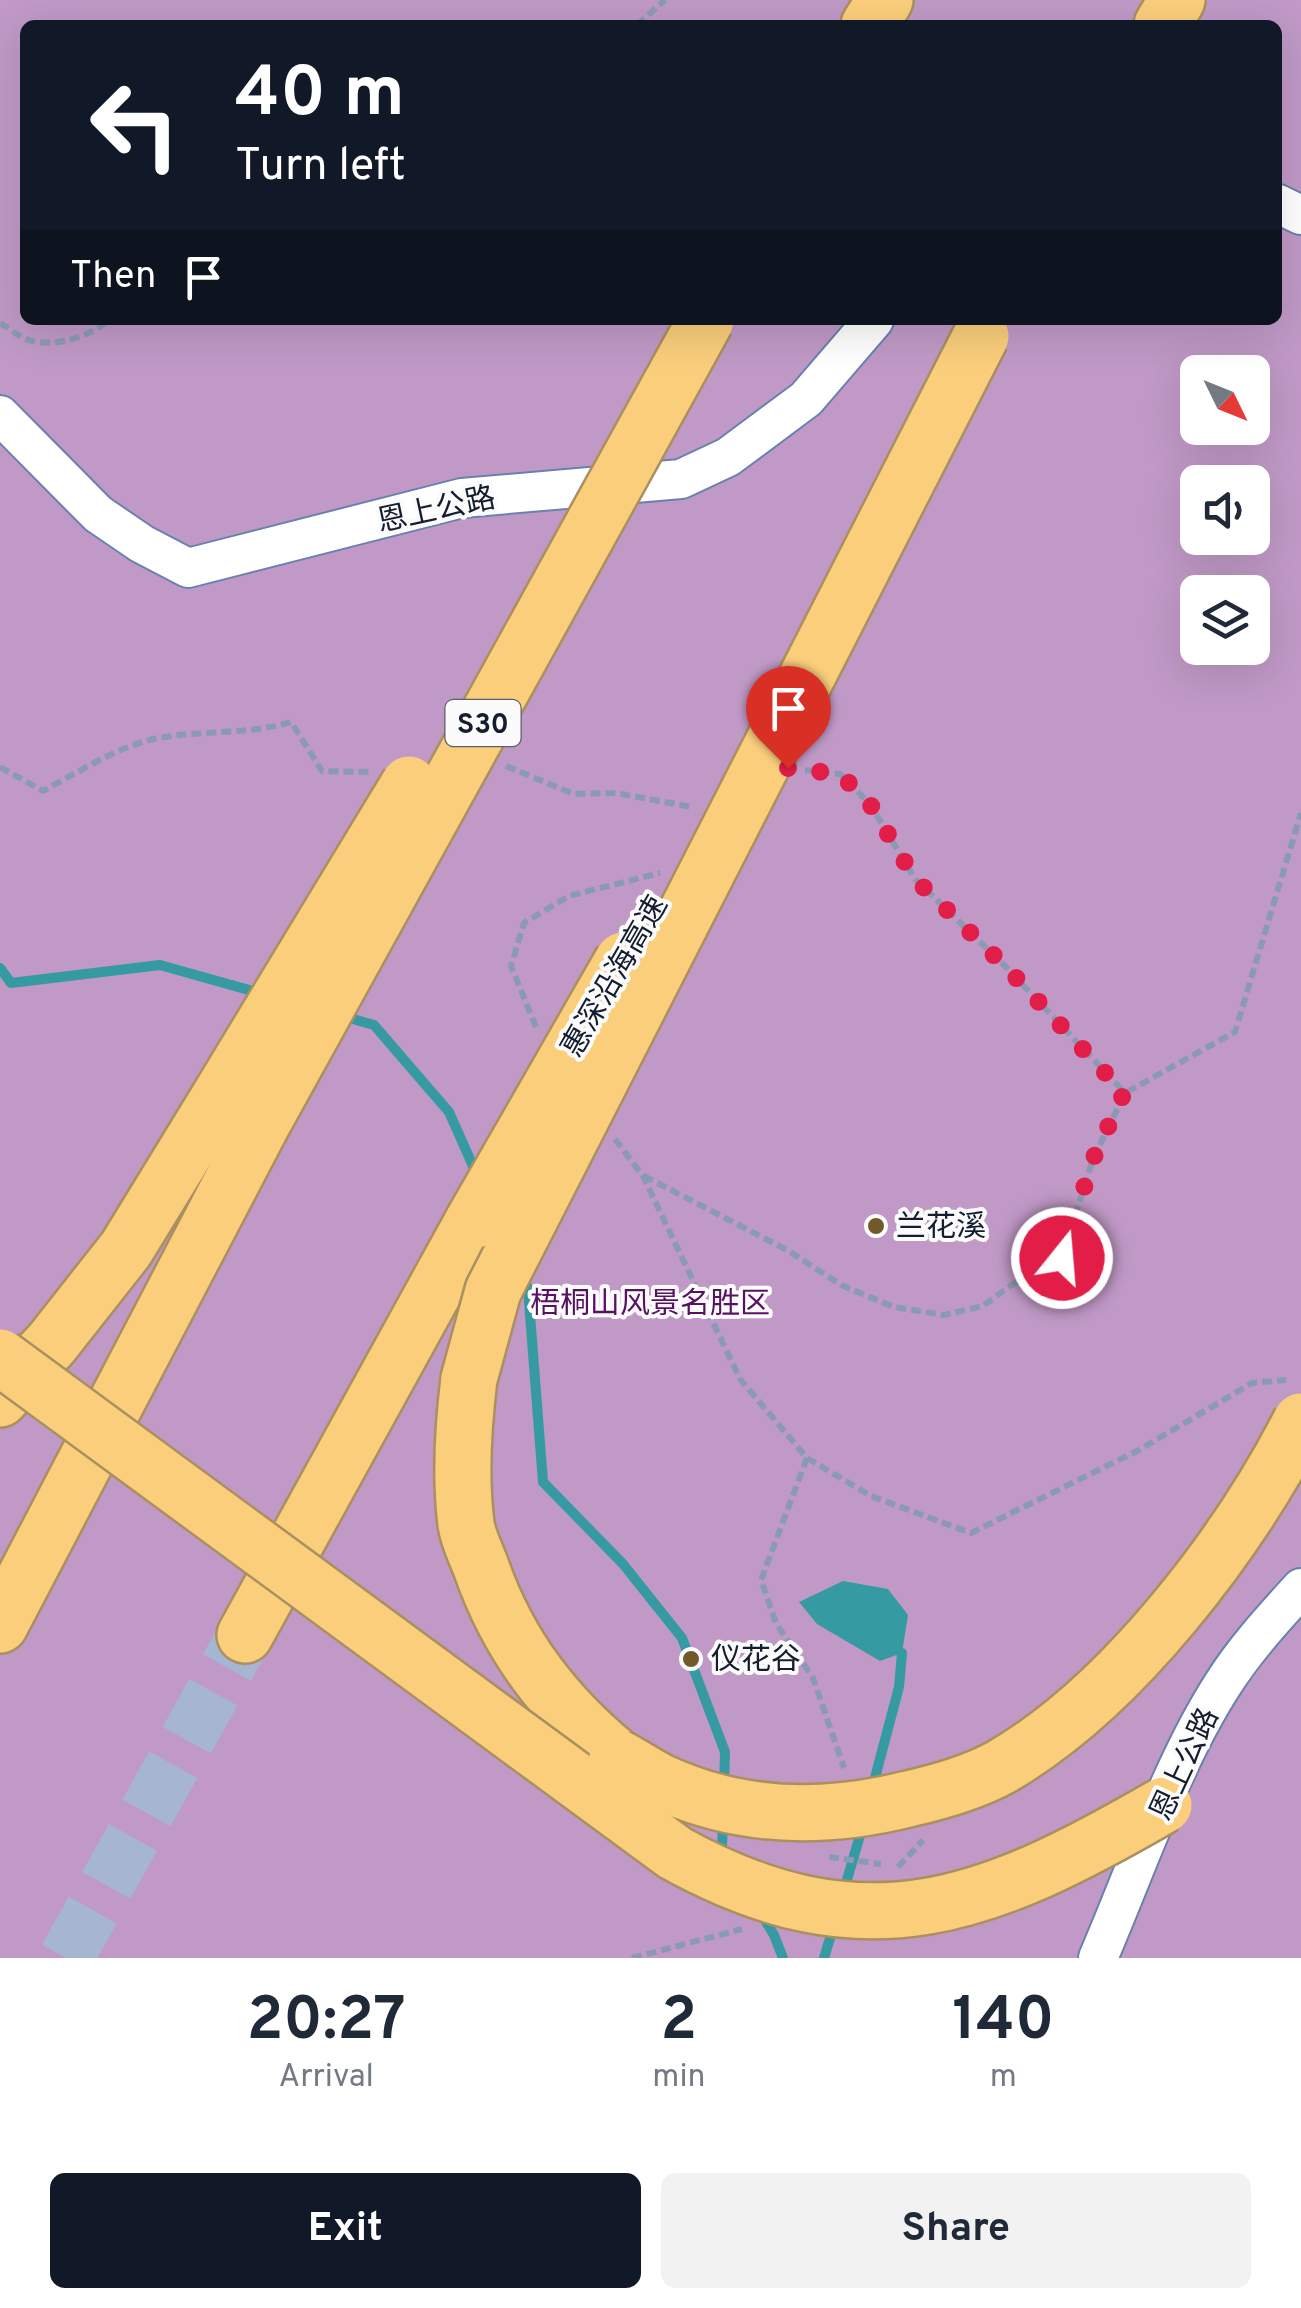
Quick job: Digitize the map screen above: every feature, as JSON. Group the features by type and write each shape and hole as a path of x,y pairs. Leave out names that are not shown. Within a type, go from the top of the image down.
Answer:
{"highway":[{"path":"0,1399 52,1343 241,1110 687,325"},
{"name":"S30","path":"0,1626 241,1110 703,325"},
{"path":"986,328 493,1291 469,1379 462,1440 466,1527 496,1608 533,1669 577,1724 618,1756 669,1786 726,1804 776,1814 840,1812 944,1790 1000,1768 1056,1728 1102,1687 1180,1603 1230,1537 1301,1421"},
{"name":"惠深沿海高速","path":"245,1635 473,1222 986,328"},
{"path":"0,1357 675,1853 715,1879 761,1900 812,1914 863,1919 964,1904 1014,1887 1164,1805"}],"street":[{"name":"恩上公路","path":"0,414 98,514 142,544 188,568 462,498 681,479 728,457 806,399 870,325"},
{"name":"恩上公路","path":"1098,1958 1193,1736 1224,1683 1265,1627 1301,1588"}],"path":[{"path":"643,20 665,0"},
{"path":"0,323 31,341 71,339 103,325"},
{"path":"788,768 840,774 870,804 915,879 1006,967 1124,1093"},
{"path":"643,1176 790,1251 841,1285 894,1307 944,1315 983,1306 1013,1284 1062,1258 1093,1159 1124,1093 1235,1032 1301,813"},
{"path":"807,1458 871,1496 971,1533 1140,1450 1252,1382 1301,1378"},
{"path":"632,1958 746,1928"}],"green space":[{"name":"梧桐山风景名胜区","path":"0,0 1301,0 1301,1958 0,1958"}],"shaded area":[{"path":"843,1581 888,1589 908,1615 902,1653 880,1661 817,1624 799,1602"}],"waterway":[{"path":"0,968 11,983 160,965 263,994"},
{"path":"342,1016 374,1025 449,1112 477,1175"},
{"path":"523,1278 528,1289 543,1482 623,1564 682,1638 725,1752 724,1788"},
{"path":"872,1789 899,1687 902,1653"},
{"path":"723,1820 722,1848 727,1857"},
{"path":"844,1890 863,1825"},
{"path":"759,1910 783,1958"},
{"path":"824,1958 834,1925"}],"tunnel":[{"path":"66,1958 245,1635"}],"place":[{"name":"兰花溪","path":"876,1226"},
{"name":"仪花谷","path":"691,1659"}],"route":[{"path":"788,768 840,774 870,804 915,879 1006,967 1124,1093 1093,1159 1062,1258"}]}
